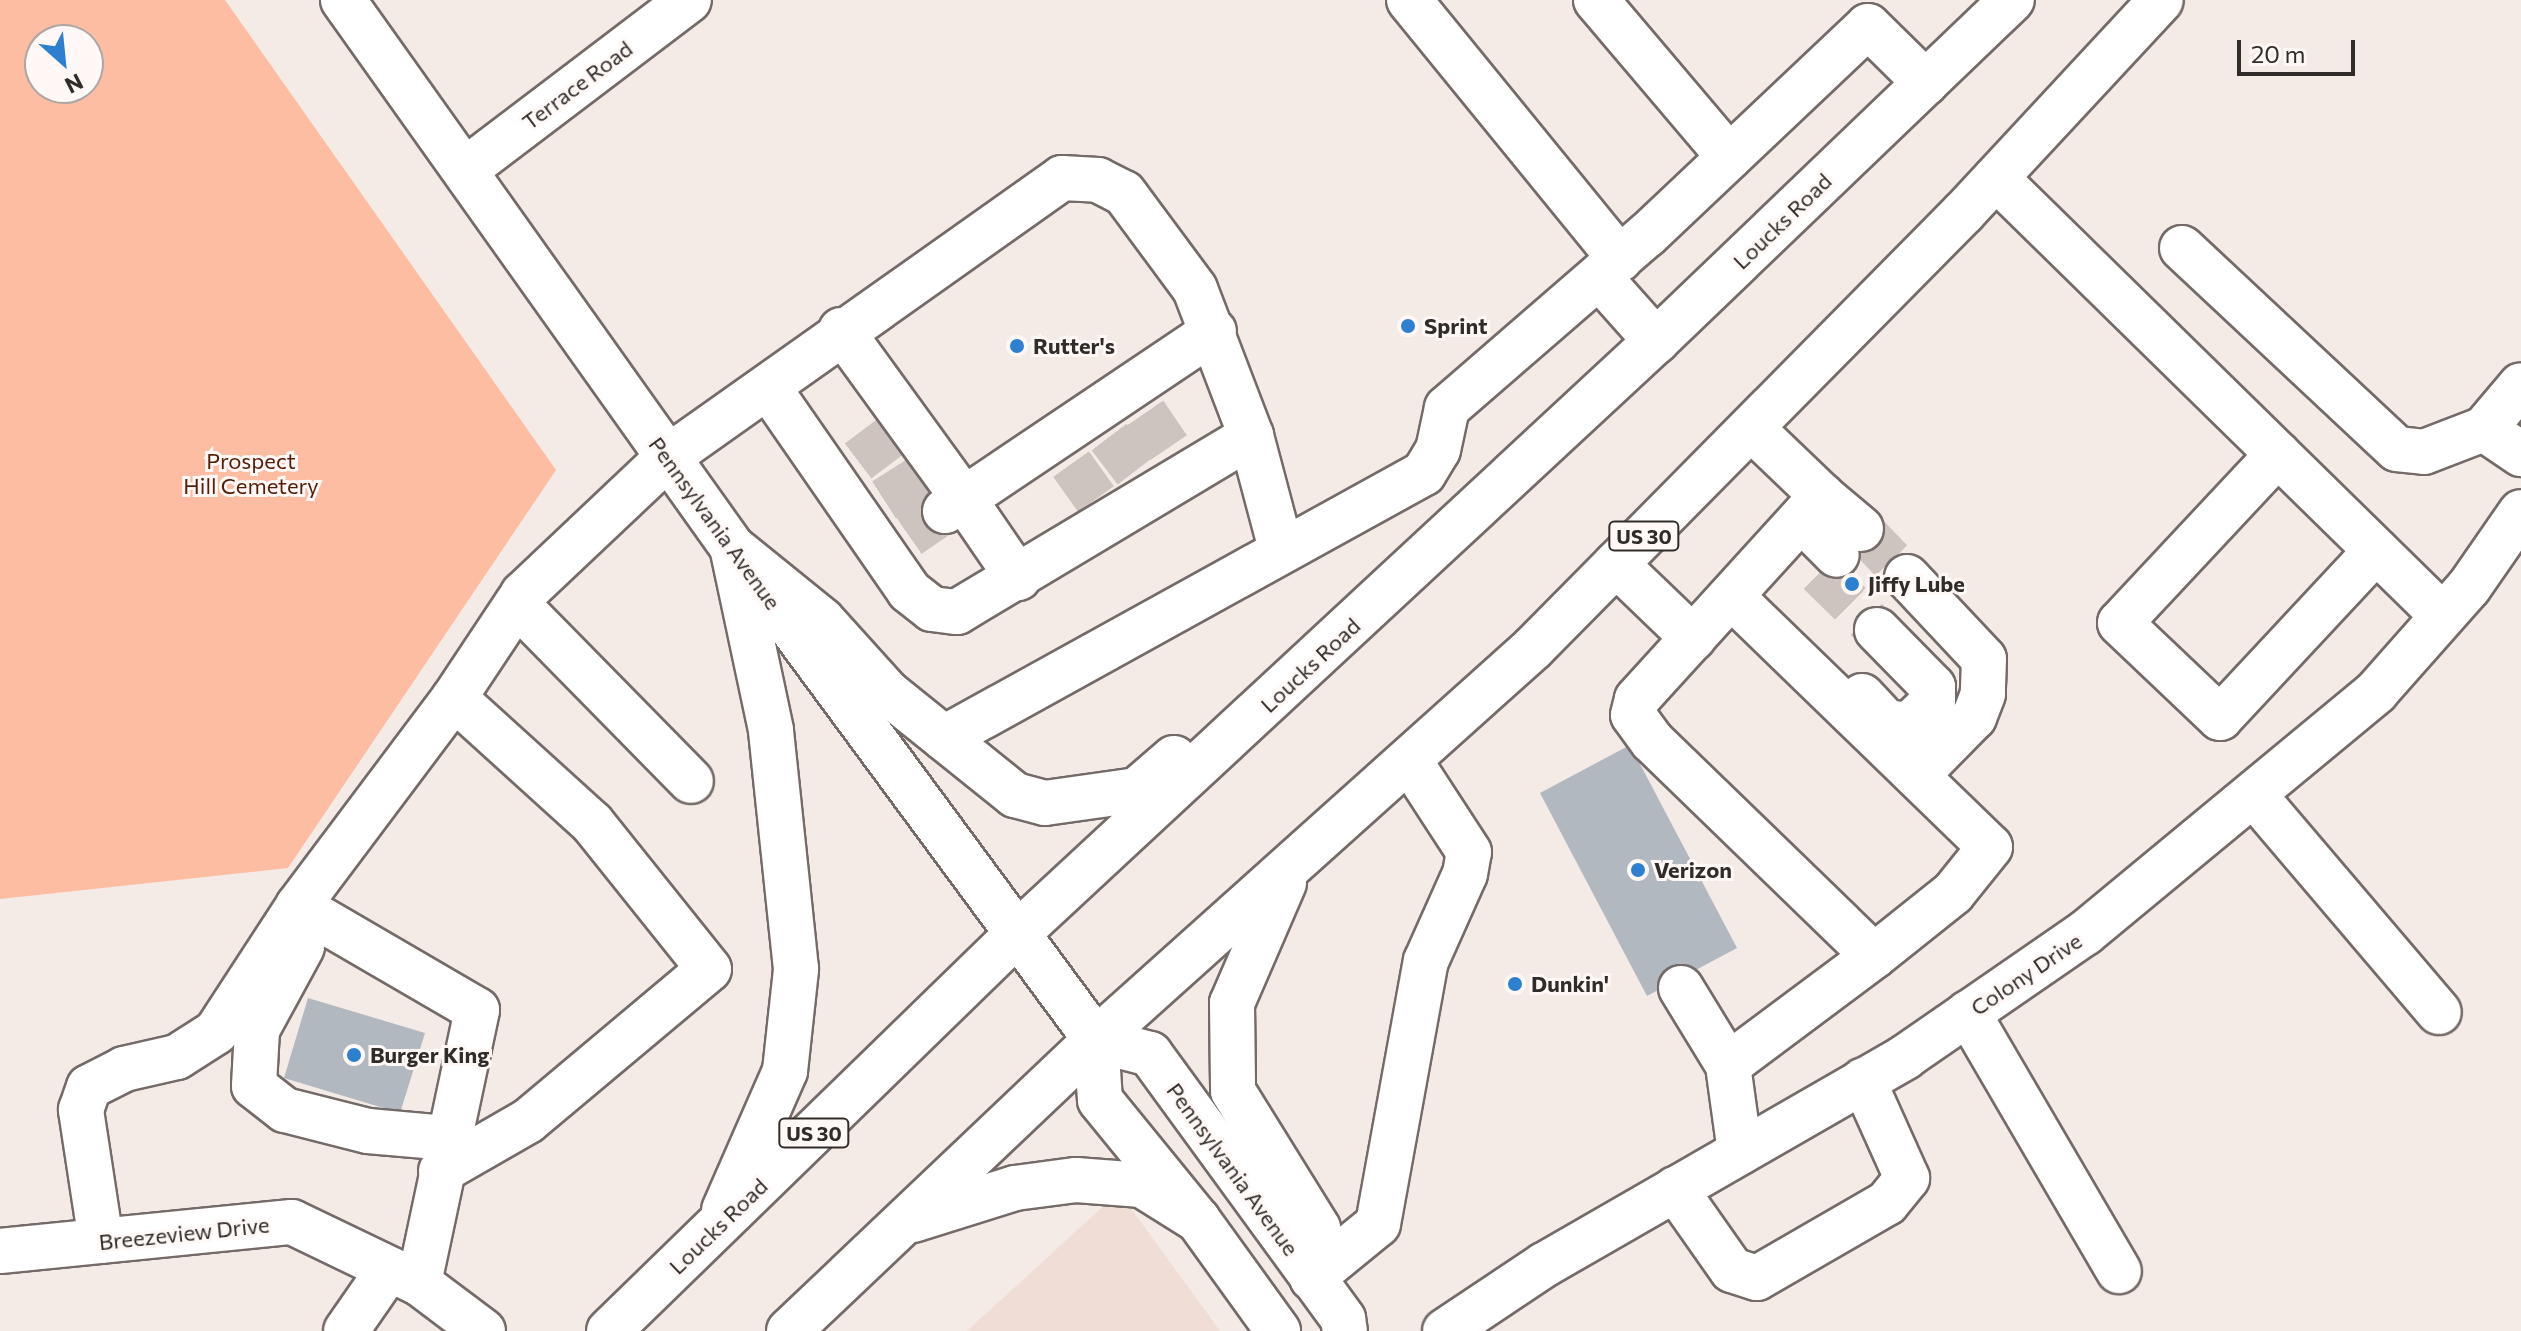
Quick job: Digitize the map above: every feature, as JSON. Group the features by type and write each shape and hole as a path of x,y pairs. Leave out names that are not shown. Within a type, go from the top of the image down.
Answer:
{"main road":[{"name":"Pennsylvania Avenue","path":"343,0 732,547 1096,1040 1150,1054 1343,1319 1345,1331"},
{"path":"1409,0 1610,268 1656,341"},
{"path":"1596,0 1729,157"},
{"name":"Loucks Road","path":"609,1331 1018,933 1329,648 2012,0"},
{"name":"US 30","path":"789,1331 1096,1040 1409,760 1616,564 1996,178 2161,0"},
{"name":"Terrace Road","path":"465,170 682,2"},
{"path":"944,738 1281,549 1372,507 1424,473 1438,450 1447,408 1610,268 1729,157 1868,13 1926,83"},
{"path":"101,1241 81,1110 89,1087 124,1069 177,1057 216,1032 308,911 517,604 590,527 668,457 768,387 841,330 1062,178 1098,180 1124,193 1195,289 1214,331 1251,436 1281,549"},
{"path":"1996,178 2442,615"},
{"path":"2182,248 2397,449 2424,452 2484,429 2521,385"},
{"path":"841,330 942,487 1018,578"},
{"path":"768,387 845,470 896,545 909,591 932,609 957,612 1018,578 1104,510 1140,443 1214,331"},
{"path":"1751,428 1803,519 1839,552 1803,519"},
{"path":"2484,429 2521,454"},
{"path":"942,487 1062,452 1251,436"},
{"path":"2278,454 2120,623 2220,718 2376,551"},
{"name":"Colony Drive","path":"1445,1331 1544,1265 1863,1080 2085,933 2376,692 2442,615 2521,512"},
{"path":"1803,519 1746,607 1693,638 1637,699 1633,715 1652,741 1874,956"},
{"path":"732,547 822,620 888,693 1015,795 1045,803 1137,790 1241,699 1329,648"},
{"path":"715,1230 785,1071 796,969 771,730 732,547"},
{"path":"1616,564 1693,638"},
{"path":"517,604 691,781"},
{"path":"1746,607 1789,616 1886,722 1909,725 1933,702 1933,687 1892,607 1943,671 1955,697 1944,728 1904,762"},
{"path":"1728,1065 1953,893 1990,847 1746,607"},
{"path":"308,911 257,1030 254,1086 285,1110 444,1155 528,1121 709,969 592,823 454,698"},
{"path":"1312,1278 1378,1224 1426,961 1465,874 1469,852 1409,760"},
{"path":"2254,795 2439,1012"},
{"path":"1292,866 1232,1003 1233,1091 1318,1228 1312,1278"},
{"path":"308,911 477,1010 444,1155 404,1276 346,1331"},
{"path":"1681,988 1728,1065 1740,1152"},
{"path":"1968,1013 2119,1271"},
{"path":"1096,1040 1100,1100 1198,1220 1278,1331"},
{"path":"1675,1189 1732,1270 1757,1278 1887,1203 1907,1178 1863,1080"},
{"path":"903,1223 1015,1188 1076,1180 1142,1185 1198,1220"},
{"name":"Breezeview Drive","path":"0,1251 292,1222 404,1276 483,1331"}],"shaded area":[{"path":"1119,1192 1220,1331 967,1331"}],"green space":[{"name":"Prospect Hill Cemetery","path":"0,0 225,0 556,470 288,868 0,899"}],"building":[{"name":"Verizon","path":"1630,745 1737,948 1647,996 1540,793"},
{"name":"Burger King","path":"308,998 425,1033 400,1113 284,1078"}],"tunnel":[{"path":"1145,413 1169,448"},
{"path":"858,461 906,425"},
{"path":"1109,437 1135,471"},
{"path":"1071,464 1096,499"},
{"path":"884,500 923,475"},
{"path":"909,536 945,511"},
{"path":"1861,529 1907,577"},
{"path":"1819,573 1877,630"}],"place":[{"name":"Sprint","path":"1408,326"},
{"name":"Rutter's","path":"1017,346"},
{"name":"Jiffy Lube","path":"1852,584"},
{"name":"Verizon","path":"1638,870"},
{"name":"Dunkin'","path":"1515,984"},
{"name":"Burger King","path":"354,1055"}]}
